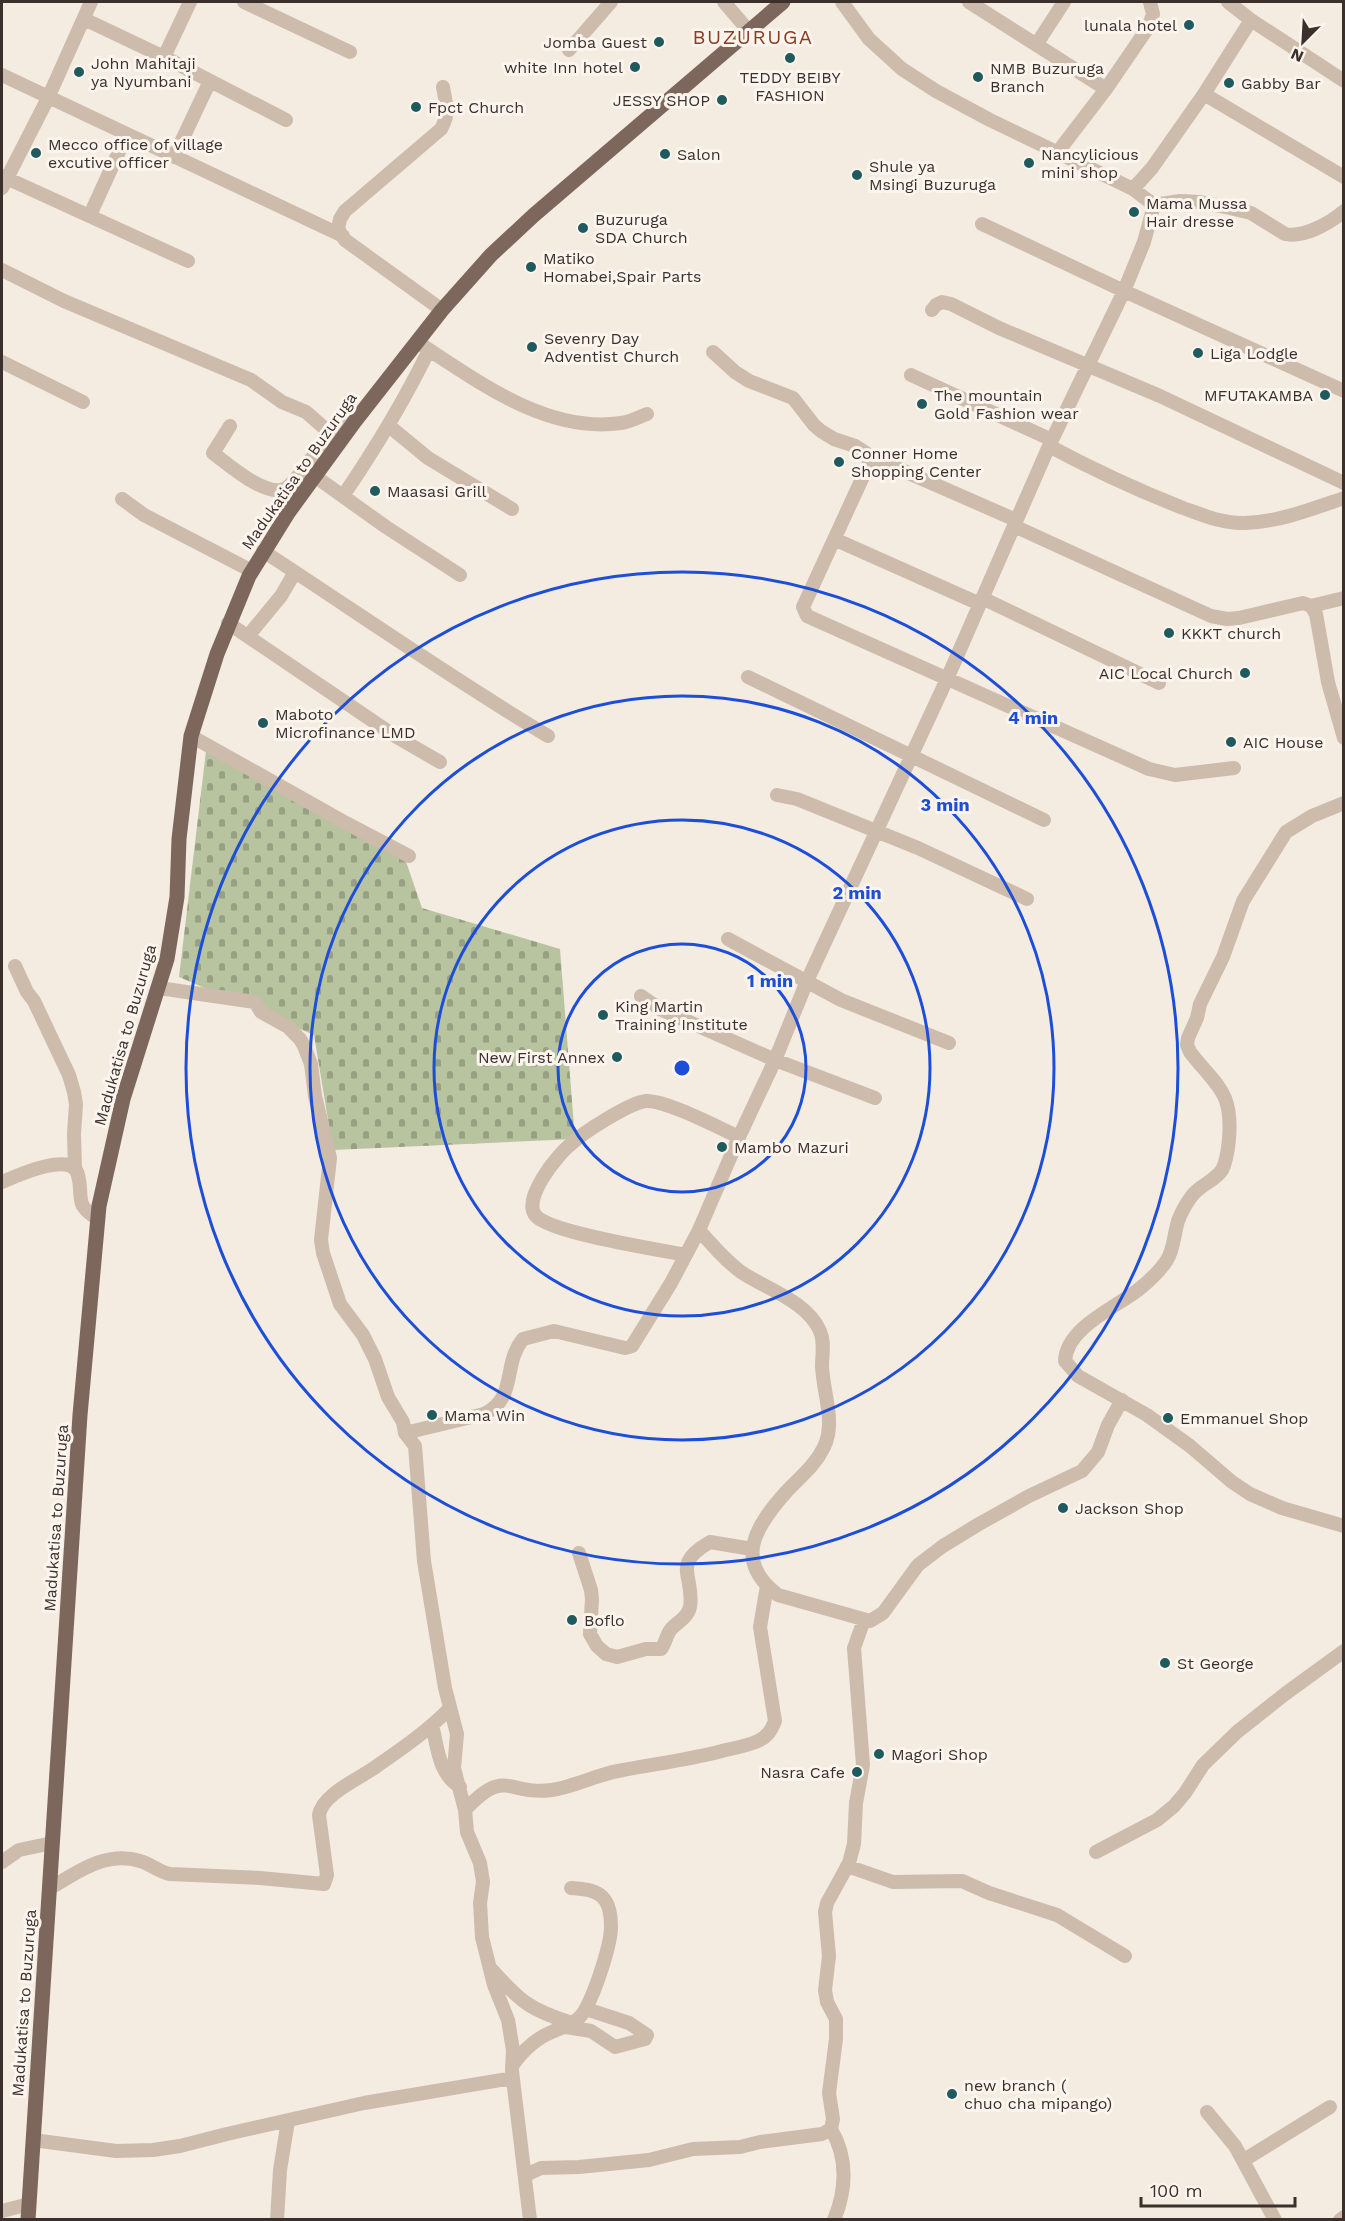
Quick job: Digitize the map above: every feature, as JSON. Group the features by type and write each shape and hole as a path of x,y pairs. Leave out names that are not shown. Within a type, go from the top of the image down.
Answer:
{"main road":[{"name":"Madukatisa to Buzuruga","path":"28,2212 80,1415 98,1219 123,1099 167,958 177,897 179,839 192,736 201,701 228,623 263,551 355,421 423,346 442,310 491,255 534,215 783,2"}],"street":[{"path":"91,2 48,98 3,181 90,215 188,261"},
{"path":"164,57 190,2"},
{"path":"244,2 350,52"},
{"path":"569,50 611,2"},
{"path":"724,2 748,30"},
{"path":"842,2 869,39 902,69 936,91 1133,189 1154,205 1180,201 1230,208 1251,213 1285,234 1291,235 1323,225 1344,211"},
{"path":"969,2 1106,89"},
{"path":"1036,45 1064,2"},
{"path":"1057,153 1106,89 1149,26 1153,14 1150,2"},
{"path":"1228,2 1251,20 1344,81"},
{"path":"84,19 286,120"},
{"path":"1133,189 1152,168 1204,94 1251,20"},
{"path":"2,75 343,237 442,310"},
{"path":"174,157 210,81"},
{"path":"343,237 338,229 345,211 441,129 448,110 443,87"},
{"path":"1204,94 1344,177"},
{"path":"90,215 127,134"},
{"path":"405,1433 484,1414 495,1408 502,1400 514,1354 524,1339 541,1333 554,1332 625,1348 632,1346 699,1230 775,1060 807,981 947,679 1050,443 1124,291 1144,242 1154,205"},
{"path":"982,224 1344,390"},
{"path":"2,270 64,301 251,381 282,402 306,412 330,433"},
{"path":"932,310 936,305 942,303 951,304 999,328 1088,364 1344,483"},
{"path":"343,496 389,426 423,346 508,399 556,417 601,425 623,423 647,414"},
{"path":"713,352 749,381 793,398 814,425 834,439 855,446 872,457 1211,616 1227,619 1303,603 1311,606 1344,598"},
{"path":"2,362 83,402"},
{"path":"911,375 1050,443 1077,461 1152,496 1216,520 1246,523 1294,515 1344,498"},
{"path":"230,426 213,453 251,480 271,490 280,490 287,488 330,433 355,421"},
{"path":"389,426 428,458 512,509"},
{"path":"872,457 803,607 807,616 1149,769 1175,775 1234,768"},
{"path":"316,477 460,575"},
{"path":"122,499 154,521 252,571"},
{"path":"834,539 981,601 1159,683"},
{"path":"263,551 421,656 548,736"},
{"path":"248,636 281,596 295,572"},
{"path":"1311,606 1316,614 1328,682 1344,738"},
{"path":"228,623 395,736 440,762"},
{"path":"748,677 1044,820"},
{"path":"192,736 346,824 409,856"},
{"path":"777,795 797,799 876,830 1027,899"},
{"path":"1344,803 1312,816 1286,832 1243,901 1223,957 1203,997 1188,1038 1187,1045 1190,1052 1220,1086 1226,1098 1229,1112 1229,1137 1223,1169 1192,1195 1178,1221 1166,1262 1140,1289 1094,1319 1066,1351 1065,1360 1078,1376 1147,1414 1250,1494 1282,1508 1344,1526"},
{"path":"728,939 841,1000 949,1043"},
{"path":"15,966 69,1075 76,1104 75,1168 78,1174 82,1206 86,1212 98,1219"},
{"path":"159,988 254,1002 261,1012 295,1033 304,1046 311,1064 315,1096 330,1158 321,1239 324,1253 340,1304 363,1335 375,1359 388,1397 403,1422 405,1433 415,1446 424,1561 450,1708 457,1734 454,1768 465,1810 467,1832 480,1863 483,1882 480,1918 482,1937 508,2020 530,2220"},
{"path":"641,996 660,1009 775,1060 875,1098"},
{"path":"686,1255 618,1243 551,1225 538,1219 533,1211 531,1203 534,1194 568,1145 639,1102 649,1101 669,1107 739,1137"},
{"path":"2,1182 25,1172 59,1164 75,1168"},
{"path":"699,1230 718,1252 739,1270 789,1300 809,1315 821,1334 824,1348 822,1366 829,1414 825,1445 815,1463 771,1512 752,1549 751,1556 756,1572 778,1595 816,1604 870,1622 883,1613 918,1565 944,1546 1029,1496 1082,1472 1098,1452 1108,1425 1122,1400"},
{"path":"579,1553 592,1599 590,1634 597,1646 617,1657 646,1649 661,1649 670,1630 687,1614 690,1601 686,1570 687,1563 695,1552 710,1542 752,1549"},
{"path":"465,1810 482,1793 503,1784 535,1790 550,1790 617,1771 699,1757 756,1742 765,1737 771,1731 774,1721 760,1626 767,1586"},
{"path":"834,2220 840,2202 845,2170 839,2142 831,2129 833,2119 829,2093 836,2039 836,2019 827,2002 825,1990 829,1956 825,1912 827,1903 847,1866 854,1844 856,1803 864,1765 854,1657 855,1641 864,1620"},
{"path":"1096,1852 1157,1820 1174,1806 1203,1765 1225,1743 1285,1694 1344,1651"},
{"path":"49,1889 93,1864 114,1859 138,1860 170,1874 260,1878 324,1884 327,1879 319,1815 322,1806 347,1785 432,1725 450,1708"},
{"path":"432,1725 442,1767 451,1782 460,1787"},
{"path":"2,1862 20,1850 51,1843"},
{"path":"847,1866 894,1882 962,1881 989,1893 1057,1915 1125,1956"},
{"path":"33,2140 116,2151 153,2150 180,2146 364,2103 513,2072 527,2048 539,2038 578,2019 586,2009 595,1989 610,1936 609,1910 605,1900 598,1894 571,1888"},
{"path":"490,1968 526,2004 569,2025 591,2031 615,2047 645,2039 647,2035 629,2023 586,2009"},
{"path":"1244,2160 1330,2107"},
{"path":"1207,2112 1228,2136 1244,2160 1275,2220"},
{"path":"277,2220 280,2170 288,2121"},
{"path":"526,2175 541,2168 579,2167 649,2160 693,2149 740,2147 760,2142 822,2134 831,2129"},
{"path":"2,2211 28,2212"}],"green space":[{"path":"206,751 402,850 422,908 560,949 575,1139 333,1150 314,1035 179,977"}],"place":[{"name":"lunala hotel","path":"1189,25"},
{"name":"Jomba Guest","path":"659,42"},
{"name":"TEDDY BEIBY FASHION","path":"790,58"},
{"name":"white Inn hotel","path":"635,67"},
{"name":"John Mahitaji ya Nyumbani","path":"79,72"},
{"name":"NMB Buzuruga Branch","path":"978,77"},
{"name":"Gabby Bar","path":"1229,83"},
{"name":"JESSY SHOP","path":"722,100"},
{"name":"Fpct Church","path":"416,107"},
{"name":"Mecco office of village excutive officer","path":"36,153"},
{"name":"Salon","path":"665,154"},
{"name":"Nancylicious mini shop","path":"1029,163"},
{"name":"Shule ya Msingi Buzuruga","path":"857,175"},
{"name":"Mama Mussa Hair dresse","path":"1134,212"},
{"name":"Buzuruga SDA Church","path":"583,228"},
{"name":"Matiko Homabei,Spair Parts","path":"531,267"},
{"name":"Sevenry Day Adventist Church","path":"532,347"},
{"name":"Liga Lodgle","path":"1198,353"},
{"name":"MFUTAKAMBA","path":"1325,395"},
{"name":"The mountain Gold Fashion wear","path":"922,404"},
{"name":"Conner Home Shopping Center","path":"839,462"},
{"name":"Maasasi Grill","path":"375,491"},
{"name":"KKKT church","path":"1169,633"},
{"name":"AIC Local Church","path":"1245,673"},
{"name":"Maboto Microfinance LMD","path":"263,723"},
{"name":"AIC House","path":"1231,742"},
{"name":"King Martin Training Institute","path":"603,1015"},
{"name":"New First Annex","path":"617,1057"},
{"name":"Mambo Mazuri","path":"722,1147"},
{"name":"Mama Win","path":"432,1415"},
{"name":"Emmanuel Shop","path":"1168,1418"},
{"name":"Jackson Shop","path":"1063,1508"},
{"name":"Boflo","path":"572,1620"},
{"name":"St George","path":"1165,1663"},
{"name":"Magori Shop","path":"879,1754"},
{"name":"Nasra Cafe","path":"857,1772"},
{"name":"new branch ( chuo cha mipango)","path":"952,2094"}],"district":[{"name":"BUZURUGA","path":"753,37"}]}
